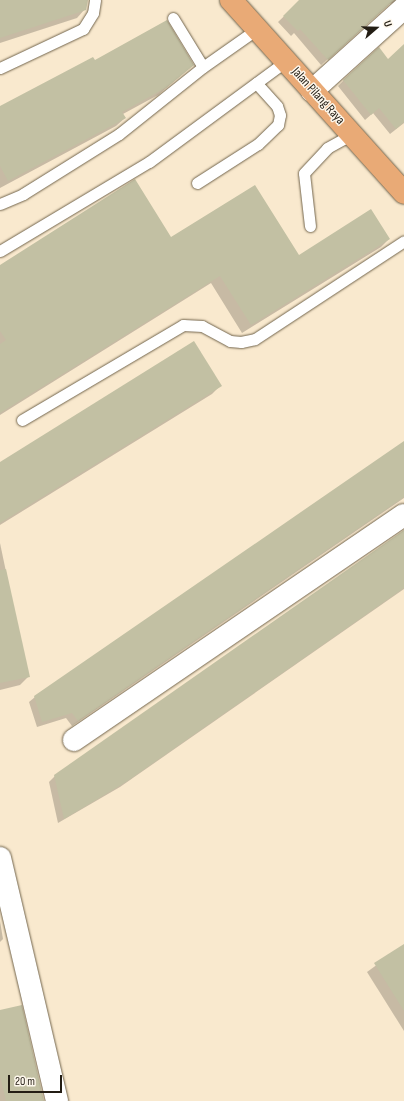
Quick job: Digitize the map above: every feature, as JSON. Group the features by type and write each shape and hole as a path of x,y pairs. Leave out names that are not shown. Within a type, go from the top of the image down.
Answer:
{"highway":[{"name":"Jalan Pilang Raya","path":"231,0 402,188"}],"street":[{"path":"312,90 404,8"},
{"path":"74,740 404,515"},
{"path":"0,858 57,1101"}],"lane":[{"path":"0,68 83,29 92,13 95,0"},
{"path":"172,18 204,67"},
{"path":"0,204 23,194 118,134 204,67 257,29"},
{"path":"0,251 149,162 286,61"},
{"path":"197,183 258,144 278,125 280,115 277,106 256,82"},
{"path":"310,226 304,173 327,148 352,134"},
{"path":"22,420 183,325 202,326 230,341 241,342 255,339 404,241"}],"building":[{"path":"0,0 88,0 86,10 0,38"},
{"path":"299,0 394,0 328,60 300,29 298,31 283,16"},
{"path":"167,20 194,65 167,87 122,112 126,118 8,181 0,166 0,106 93,57 95,60"},
{"path":"404,44 404,122 396,129 379,108 371,115 343,80 379,47 388,59"},
{"path":"135,179 171,237 255,185 299,255 371,209 390,239 251,325 220,276 0,413 0,344 6,340 0,331 0,265"},
{"path":"194,341 222,386 0,523 0,462"},
{"path":"404,441 404,497 78,721 72,713 42,722 34,696"},
{"path":"404,530 404,588 126,782 64,819 54,775"},
{"path":"6,569 30,677 0,683 0,570"},
{"path":"404,944 404,1011 374,963"},
{"path":"22,1005 44,1101 6,1101 0,1076 0,1010"}]}
